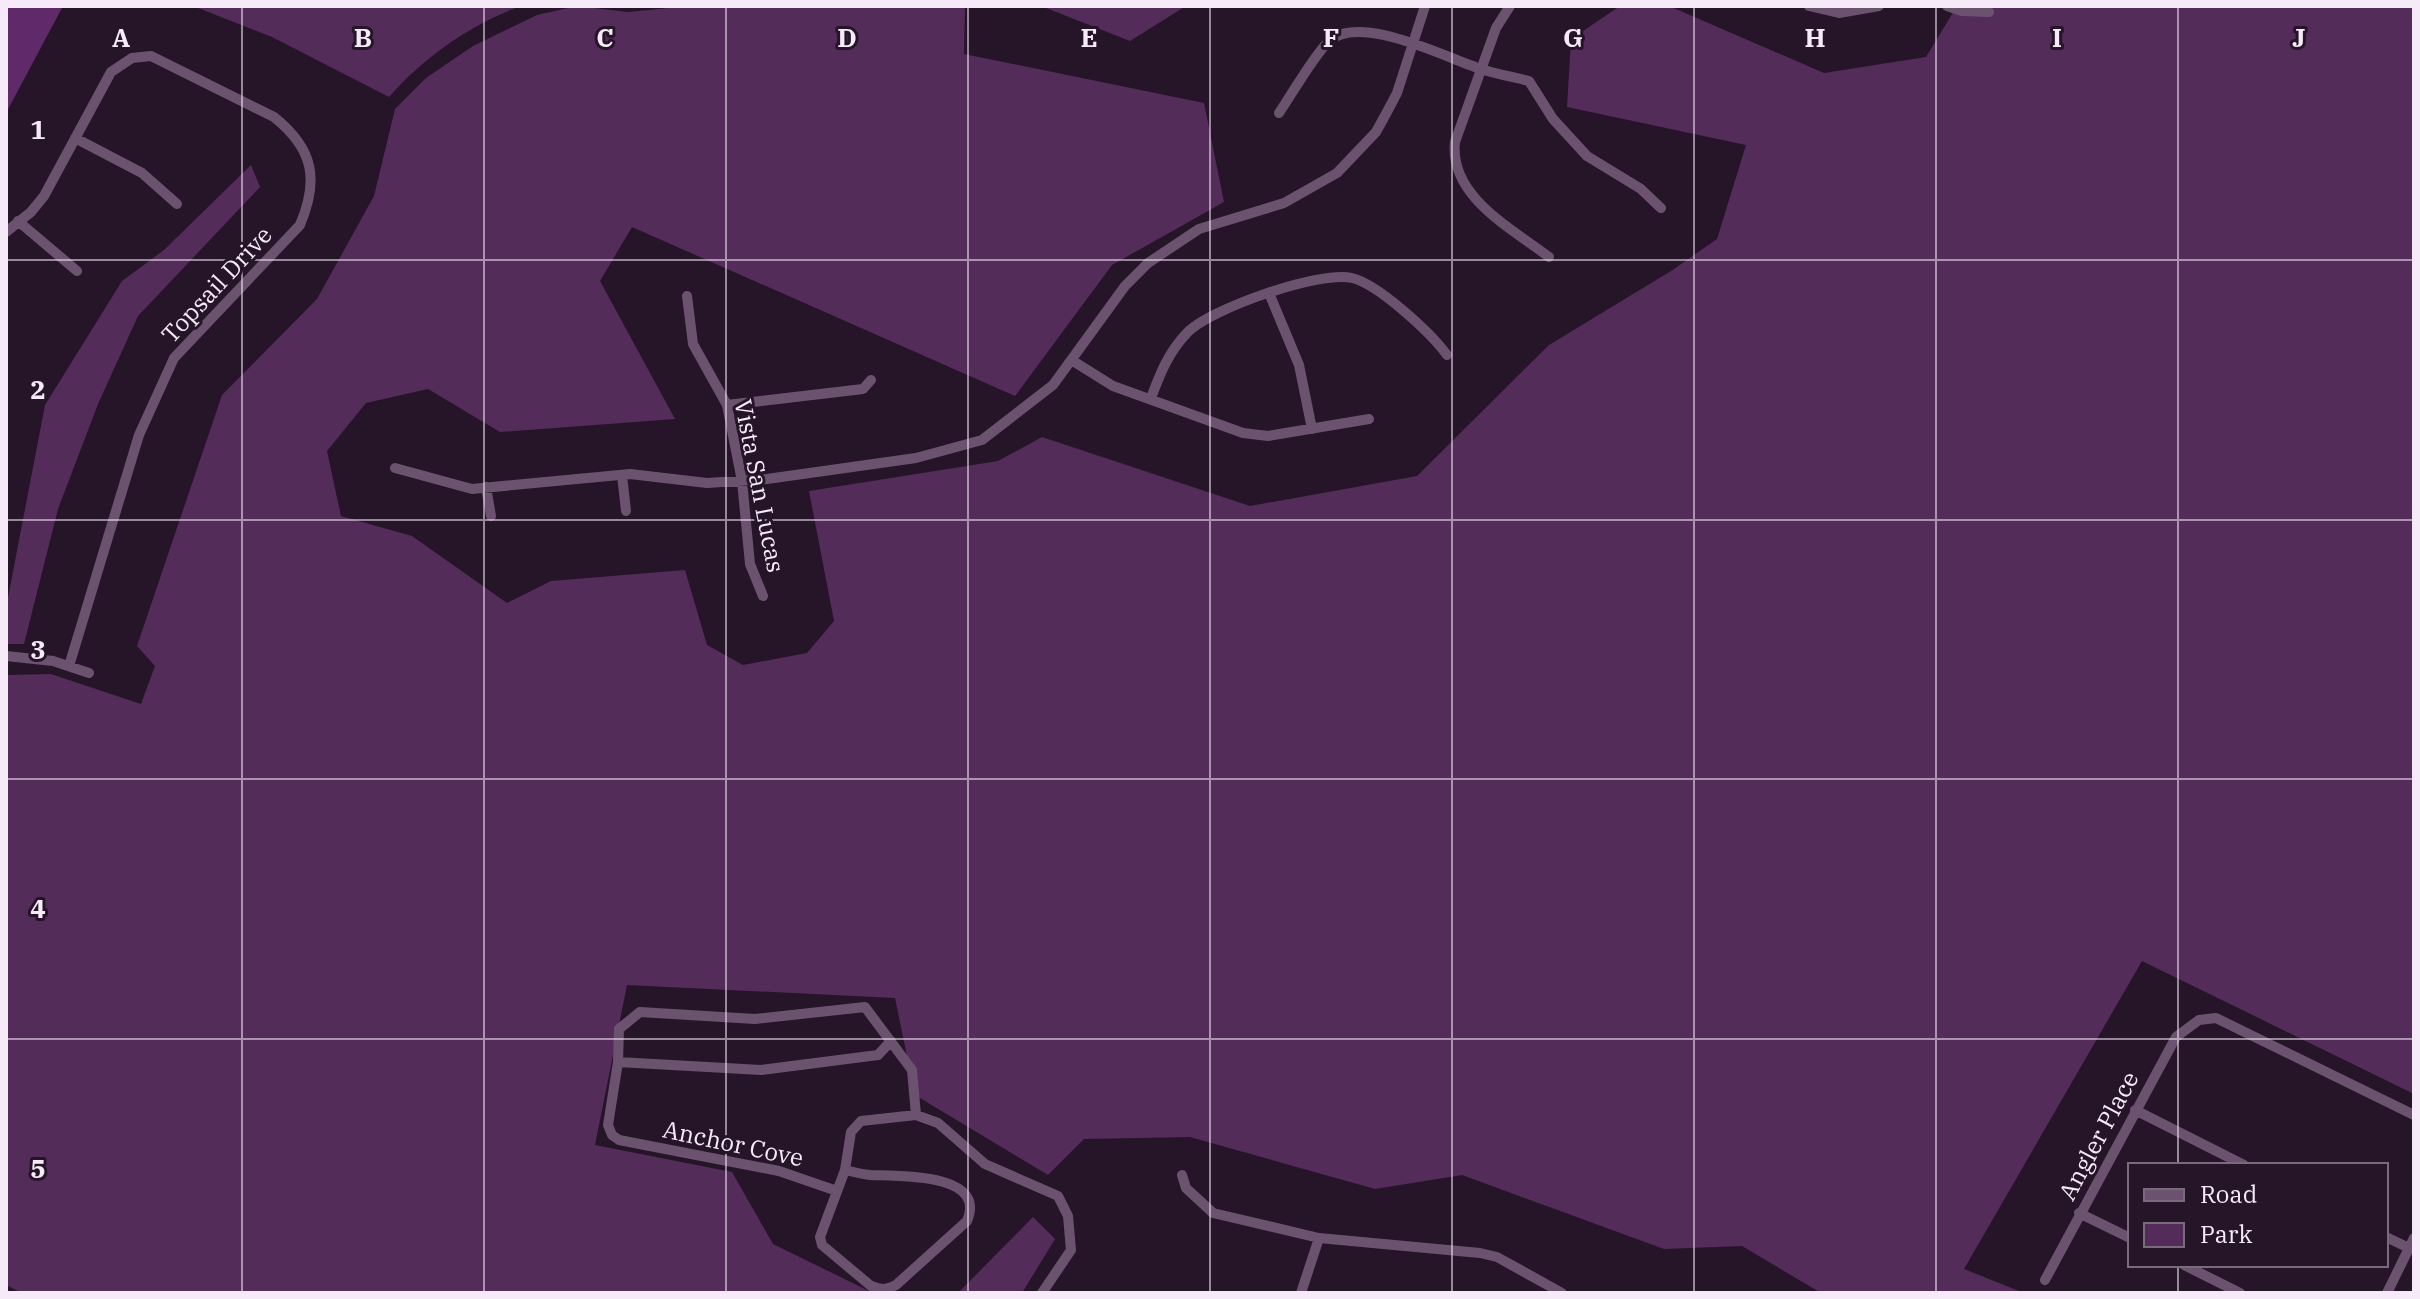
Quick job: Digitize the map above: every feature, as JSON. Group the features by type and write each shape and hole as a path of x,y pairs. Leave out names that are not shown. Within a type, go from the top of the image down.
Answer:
{"street":[{"path":"395,468 459,487 622,475 707,483 916,458 982,440 1053,385 1125,286 1148,263 1199,229 1284,203 1337,173 1376,132 1397,93 1425,6"},
{"path":"1510,6 1496,28 1455,142 1456,170 1481,204 1549,257"},
{"path":"1809,6 1839,13 1879,6"},
{"path":"1947,6 1962,11 1989,12"},
{"path":"1279,113 1329,41 1348,31 1412,43 1480,69 1529,81 1553,119 1587,156 1641,189 1661,208"},
{"name":"Topsail Drive","path":"69,666 139,435 174,358 300,225 310,203 312,188 305,150 289,129 274,117 151,56 132,58 111,72 75,138"},
{"path":"6,232 31,212 44,196 75,138 142,173 177,204"},
{"path":"18,221 77,271"},
{"path":"1151,398 1166,360 1188,331 1219,311 1246,299 1336,275 1366,282 1435,338 1447,355"},
{"path":"1269,293 1299,365 1312,429"},
{"name":"Vista San Lucas","path":"687,296 693,344 727,405 742,481 750,564 763,596"},
{"path":"1073,361 1113,386 1243,433 1268,436 1369,419"},
{"path":"727,405 863,389 871,380"},
{"path":"622,475 626,511"},
{"path":"486,487 491,516"},
{"path":"6,656 53,661 89,673"},
{"path":"891,1041 878,1055 761,1070 618,1062 619,1029 640,1012 755,1019 865,1007 891,1041 912,1070 916,1115"},
{"name":"Angler Place","path":"2045,1280 2176,1037 2199,1020 2216,1018 2414,1115"},
{"name":"Anchor Cove","path":"618,1062 608,1125 612,1135 619,1140 779,1171 837,1191"},
{"path":"2135,1110 2240,1163"},
{"path":"845,1170 864,1175 941,1180 965,1196 970,1206 967,1221 888,1291 871,1286 822,1245 820,1237 821,1227 845,1170 851,1132 861,1121 916,1115 938,1123 985,1164 1058,1196 1068,1216 1071,1250 1043,1293"},
{"path":"1182,1175 1186,1188 1213,1213 1319,1238 1480,1253 1497,1257 1562,1293"},
{"path":"2079,1213 2128,1237"},
{"path":"2387,1293 2411,1243 2388,1237"},
{"path":"1301,1293 1319,1238"},
{"path":"2188,1267 2240,1293"}],"green space":[{"path":"193,6 521,6 484,22 449,43 417,68 389,97 272,37"},
{"path":"577,6 628,12 689,6 965,6 964,54 1204,103 1224,202 1112,265 1015,396 632,227 600,281 675,419 500,432 428,389 366,403 327,451 341,516 412,536 507,603 551,581 685,570 707,645 743,665 807,653 834,621 809,491 998,461 1042,437 1250,506 1417,476 1549,345 1671,271 1717,239 1746,145 1567,107 1571,39 1620,6 1669,6 1824,73 1926,57 1957,6 2414,6 2414,1094 2142,961 1964,1269 2024,1293 1821,1293 1742,1246 1664,1249 1462,1175 1375,1189 1190,1137 1084,1139 1048,1175 915,1095 895,998 627,985 595,1145 732,1172 773,1244 873,1293 22,1293 6,1285 6,675 51,674 141,704 155,666 137,646 222,395 317,299 374,196 395,109 426,78 473,46 537,15"},
{"path":"1041,6 1186,6 1130,41"},
{"path":"251,165 260,187 138,316 98,404 58,509 24,644 6,644 6,608 45,405 122,281 164,250"},
{"path":"1033,1217 1055,1239 1022,1293 958,1293"}],"shaded area":[{"path":"6,6 63,6 6,113"}]}
